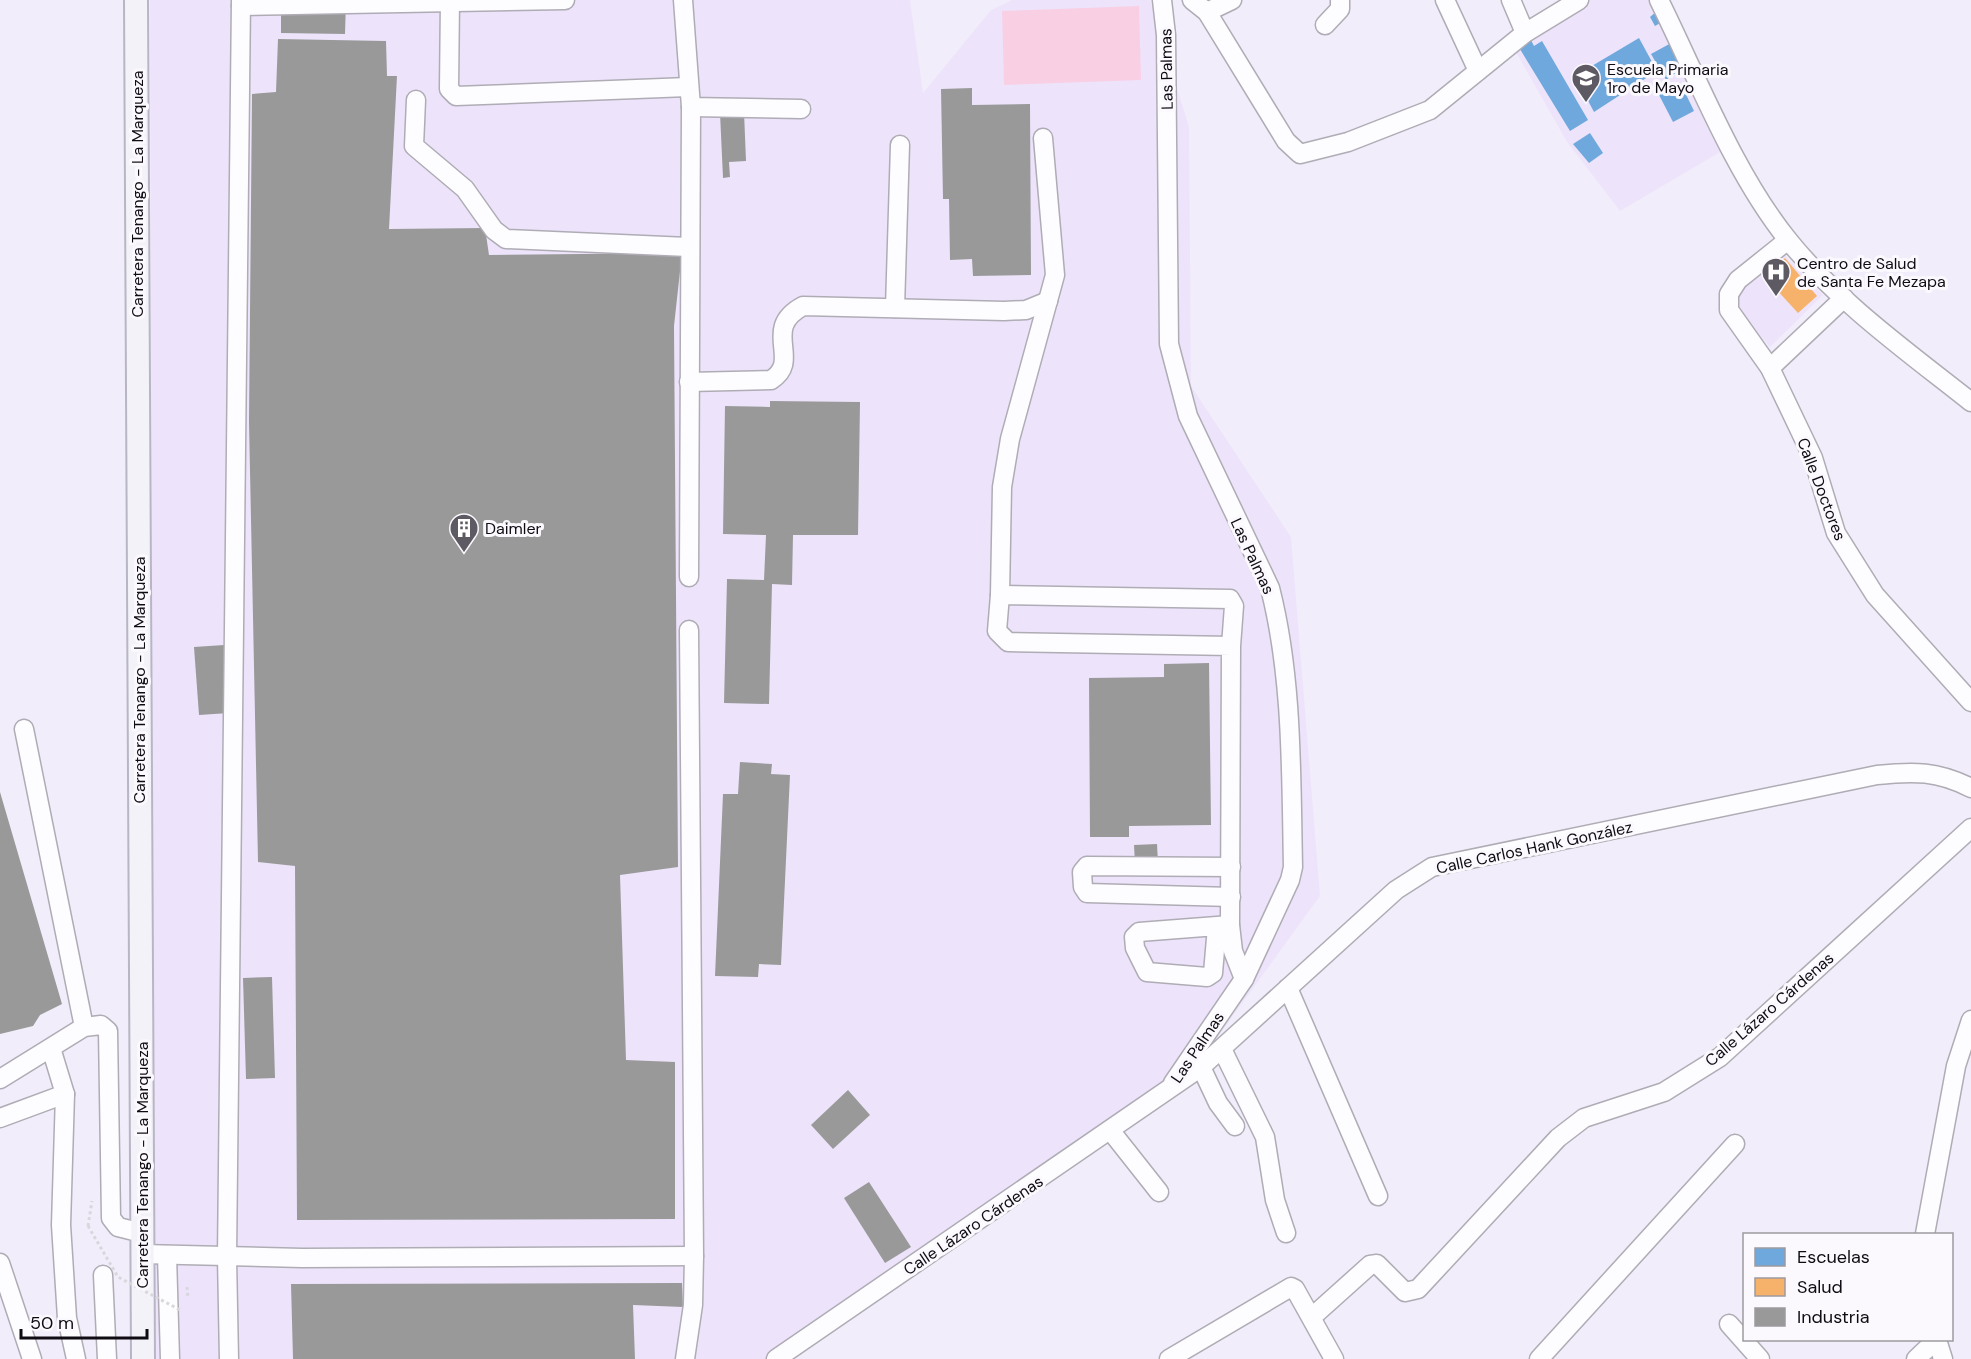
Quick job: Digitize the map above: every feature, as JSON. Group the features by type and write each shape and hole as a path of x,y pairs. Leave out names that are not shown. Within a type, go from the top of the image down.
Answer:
{"main road":[{"name":"Carretera Tenango - La Marqueza","path":"136,0 143,1359"}],"street":[{"path":"229,1359 227,1257 241,3 565,0"},
{"path":"683,0 691,107 688,247 689,577"},
{"name":"Las Palmas","path":"1162,0 1166,35 1169,344 1188,416 1270,588 1277,615 1290,732 1293,874 1245,979 1189,1056 1169,1089"},
{"path":"1192,0 1207,12 1286,141 1300,154 1348,142 1430,110 1525,33 1579,0"},
{"path":"1207,12 1232,0"},
{"path":"1325,25 1340,9 1340,0"},
{"path":"1445,0 1478,71"},
{"path":"1511,0 1525,33"},
{"path":"1659,0 1744,174 1788,240 1844,298 1971,402"},
{"path":"450,2 450,89 456,96 688,87"},
{"path":"416,100 414,146 465,189 494,230 506,239 688,247"},
{"path":"691,107 801,109"},
{"path":"1043,138 1055,275 1010,439 1004,478 997,631 1008,642 1231,646"},
{"path":"895,308 900,145"},
{"name":"Calle Doctores","path":"1788,240 1738,280 1729,294 1729,310 1770,368 1813,458 1836,533 1875,595 1971,702"},
{"path":"1770,368 1844,298"},
{"path":"689,382 771,380 780,375 784,365 782,329 788,318 803,306 1004,311 1026,310 1048,301"},
{"path":"1000,595 1227,598 1234,606 1231,646 1231,897 1213,973 1207,977 1147,972 1135,948 1134,937 1138,932 1223,926"},
{"path":"685,1359 693,1305 694,1256 689,630"},
{"path":"24,729 84,1027"},
{"name":"Calle Carlos Hank González","path":"1169,1089 1222,1049 1396,890 1432,867 1877,775 1914,771 1950,777 1971,788"},
{"name":"Calle Lázaro Cárdenas","path":"1312,1317 1370,1265 1377,1264 1405,1292 1418,1290 1558,1138 1584,1118 1664,1092 1720,1057 1971,828"},
{"path":"1231,867 1087,866 1082,872 1083,887 1088,892 1231,897"},
{"path":"1223,926 1245,979"},
{"path":"1288,988 1378,1196"},
{"path":"1925,1233 1956,1066 1971,1020"},
{"path":"0,1079 84,1027 101,1026 108,1031 112,1222 142,1244 167,1255 227,1257 694,1256"},
{"path":"51,1048 66,1094 61,1225 67,1318 75,1359"},
{"path":"1222,1049 1265,1137 1275,1200 1286,1233"},
{"path":"1201,1067 1218,1103 1235,1126"},
{"name":"Calle Lázaro Cárdenas","path":"776,1359 1169,1089"},
{"path":"0,1118 66,1094"},
{"path":"1110,1130 1159,1192"},
{"path":"1539,1359 1735,1144"},
{"path":"167,1255 170,1359"},
{"path":"0,1263 32,1359"},
{"path":"103,1275 107,1359"},
{"path":"1178,1357 1287,1287 1295,1289 1334,1359"},
{"path":"1729,1324 1743,1340"},
{"path":"1744,1341 1760,1359"},
{"path":"1916,1359 1935,1341"},
{"path":"1936,1341 1942,1359"}],"path":[{"path":"94,1191 88,1226 118,1277 182,1311"}],"shaded area":[{"name":"Daimler","path":"150,0 910,0 923,93 991,10 1012,0 1150,0 1189,127 1191,386 1291,537 1320,896 1198,1064 770,1359 154,1359"},
{"path":"1579,0 1651,0 1685,66 1622,107 1683,70 1722,151 1620,211 1567,142 1513,47"},
{"path":"1139,6 1141,80 1004,85 1002,11"},
{"name":"Centro de Salud de Santa Fe Mezapa","path":"1783,253 1823,295 1770,347 1729,301"}],"building: Escuelas":[{"path":"1657,11 1662,22 1655,26 1650,17"},
{"path":"1527,32 1534,46 1542,41 1588,120 1570,131 1515,41"},
{"path":"1639,38 1657,71 1594,112 1575,76"},
{"path":"1673,42 1685,66 1666,80 1651,54"},
{"path":"1680,82 1694,111 1673,122 1658,93"},
{"path":"1590,133 1603,153 1589,163 1573,144"}],"building: Salud":[{"path":"1785,258 1817,296 1798,313 1764,276"}],"building: Industria":[{"path":"281,0 346,0 345,34 281,33"},
{"name":"Daimler","path":"278,39 386,41 387,76 397,76 389,229 485,228 489,255 682,253 674,326 678,867 620,875 626,1060 675,1062 675,1219 297,1220 295,866 258,862 249,422 252,94 276,92"},
{"path":"972,88 972,105 1030,104 1031,275 973,276 972,259 950,260 949,199 943,199 941,89"},
{"path":"744,112 746,161 729,162 730,177 723,178 720,113"},
{"path":"770,401 860,402 858,535 793,535 792,585 772,584 769,704 724,703 727,579 764,580 766,535 723,534 725,406 770,407"},
{"path":"224,645 229,713 199,715 194,647"},
{"path":"1209,663 1211,825 1129,826 1129,837 1090,837 1089,678 1164,677 1164,664"},
{"path":"740,762 772,764 771,774 790,775 781,965 759,964 758,977 715,976 723,794 738,794"},
{"path":"0,792 62,1004 40,1015 33,1026 0,1034"},
{"path":"1157,844 1158,863 1135,864 1134,845"},
{"path":"272,977 275,1078 246,1079 243,978"},
{"path":"848,1090 870,1115 833,1149 811,1125"},
{"path":"869,1182 911,1247 885,1263 844,1198"},
{"path":"682,1283 683,1307 633,1305 635,1359 293,1359 291,1284"}],"place":[{"name":"Escuela Primaria 1ro de Mayo","path":"1586,104"},
{"name":"Centro de Salud de Santa Fe Mezapa","path":"1776,298"},
{"name":"Daimler","path":"464,554"}]}
